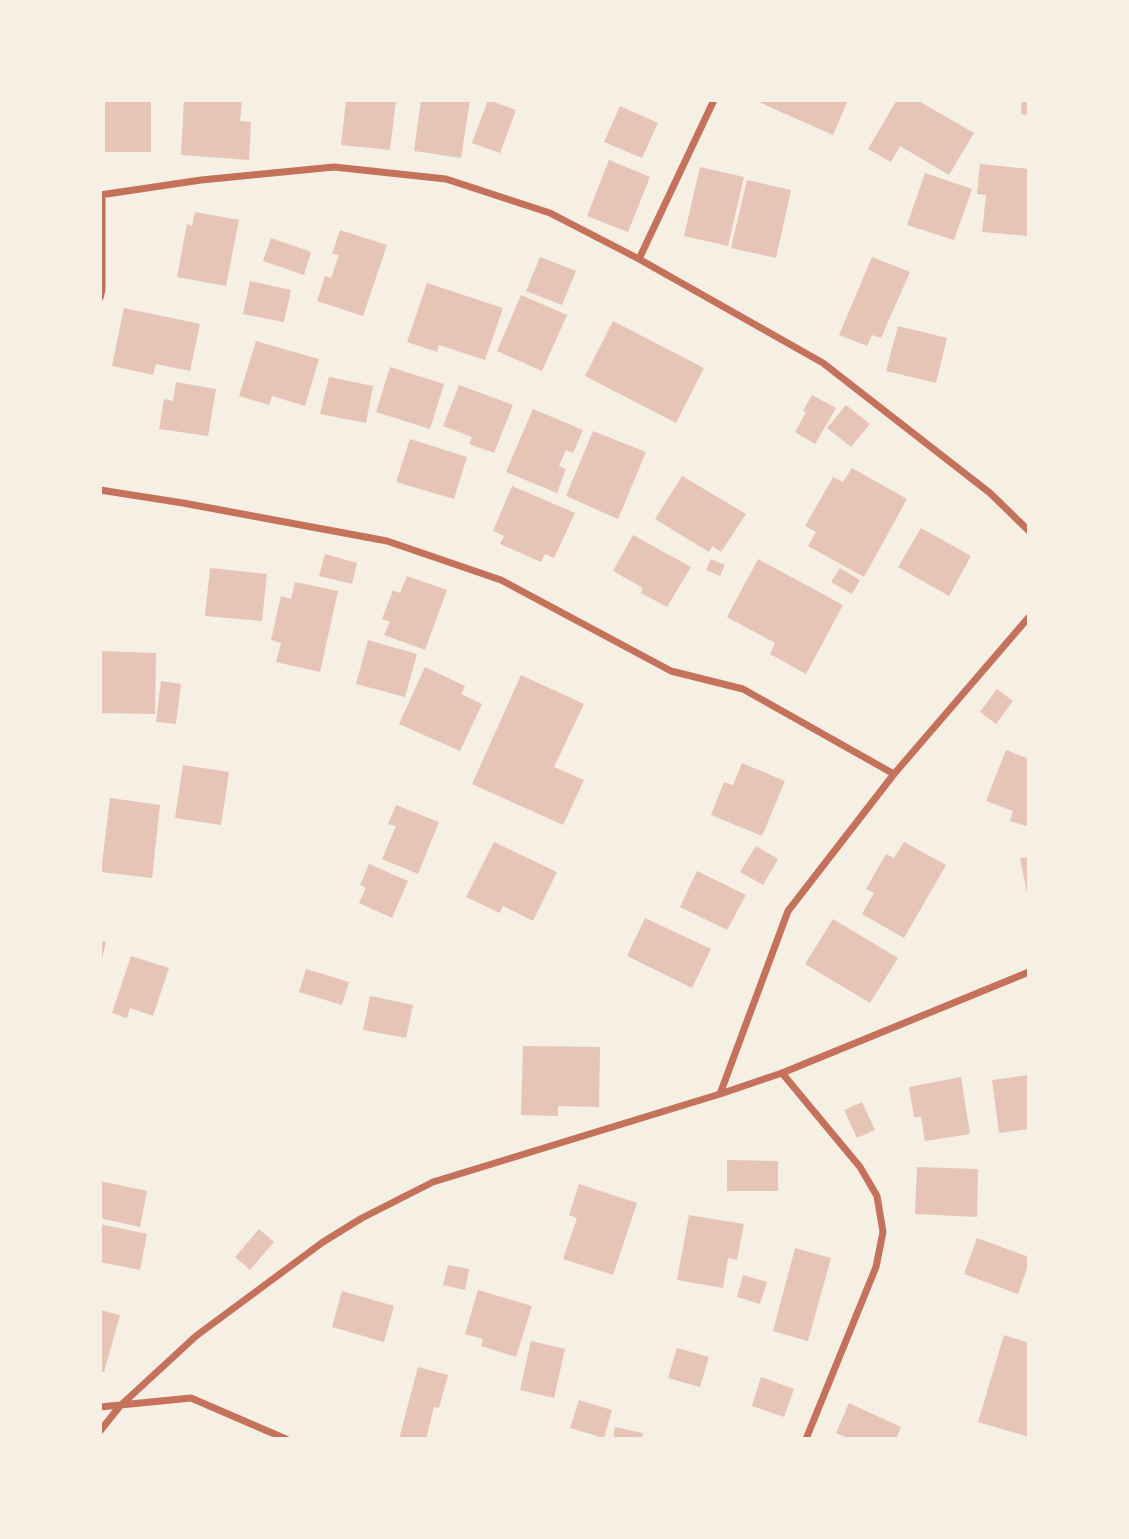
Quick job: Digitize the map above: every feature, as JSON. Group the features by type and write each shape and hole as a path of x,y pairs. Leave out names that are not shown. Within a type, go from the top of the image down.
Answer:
{"street":[{"path":"639,259 714,100"},
{"path":"100,298 101,195 201,180 334,167 446,179 550,213 639,259 823,363 990,493 1029,531"},
{"path":"100,491 183,503 387,541 501,580 671,671 743,689 894,775"},
{"path":"720,1094 788,911 894,775 1029,617"},
{"path":"100,1431 120,1406 196,1336 323,1242 362,1218 433,1182 782,1073 1029,972"},
{"path":"782,1073 860,1167 877,1196 883,1232 876,1267 806,1439"},
{"path":"100,1407 191,1398 286,1439"}],"building":[{"path":"105,100 151,100 151,152 105,152"},
{"path":"184,100 242,100 240,121 251,122 249,160 181,155"},
{"path":"346,100 396,100 390,150 341,145"},
{"path":"421,100 470,100 461,158 414,151"},
{"path":"488,100 516,110 500,153 472,143"},
{"path":"754,100 848,100 833,135"},
{"path":"897,100 917,100 974,133 949,175 900,146 891,162 868,149"},
{"path":"1022,100 1029,100 1029,115 1021,114"},
{"path":"620,106 658,123 642,158 604,142"},
{"path":"609,160 650,177 628,232 587,216"},
{"path":"980,164 1029,169 1029,236 982,232 986,195 977,194"},
{"path":"700,167 744,177 728,246 684,236"},
{"path":"925,173 972,189 954,240 907,225"},
{"path":"747,180 791,190 776,258 731,248"},
{"path":"195,212 239,220 226,286 177,277 187,224 192,226"},
{"path":"340,230 387,245 363,316 317,301 325,276 331,278 339,255 332,254"},
{"path":"271,238 311,252 304,275 263,261"},
{"path":"540,257 576,271 562,305 526,291"},
{"path":"872,257 910,272 881,338 872,335 867,346 839,335"},
{"path":"250,281 291,290 284,322 243,314"},
{"path":"427,283 503,308 485,360 439,345 437,352 407,342"},
{"path":"521,295 567,315 542,371 497,351"},
{"path":"124,308 200,324 190,371 156,364 153,375 112,366"},
{"path":"613,321 704,368 676,423 585,376"},
{"path":"898,326 947,338 936,383 886,371"},
{"path":"256,341 319,359 305,406 272,396 269,405 239,396"},
{"path":"390,367 444,384 430,429 376,412"},
{"path":"329,377 373,386 366,423 320,414"},
{"path":"176,382 216,389 208,436 159,429 164,399 173,401"},
{"path":"459,385 513,405 494,453 469,444 472,437 443,426"},
{"path":"812,395 836,408 815,444 795,432"},
{"path":"846,405 870,424 851,447 827,428"},
{"path":"533,409 583,430 573,453 566,450 559,466 566,469 557,493 506,472"},
{"path":"593,431 646,452 618,519 566,496"},
{"path":"410,439 467,457 454,499 396,482"},
{"path":"852,468 907,499 864,577 808,546 816,532 805,526 833,477 843,482"},
{"path":"682,476 746,514 721,552 712,546 709,552 655,519"},
{"path":"512,486 575,513 554,558 545,554 541,562 500,544 504,536 493,531"},
{"path":"921,528 971,556 949,596 898,567"},
{"path":"633,535 691,567 667,607 641,593 643,588 613,571"},
{"path":"325,554 357,563 352,584 319,576"},
{"path":"711,559 725,565 720,576 706,570"},
{"path":"758,559 843,605 806,674 770,654 775,643 727,617"},
{"path":"210,568 267,574 262,621 205,616"},
{"path":"840,568 860,580 852,594 831,582"},
{"path":"407,576 447,590 425,650 384,635 390,622 382,619 393,590 400,593"},
{"path":"295,582 338,591 320,672 276,662 281,643 271,640 281,596 291,599"},
{"path":"368,640 417,654 405,697 356,684"},
{"path":"100,651 156,653 155,714 100,713"},
{"path":"425,667 465,686 461,694 482,704 460,751 399,724"},
{"path":"521,675 584,704 554,767 584,780 563,825 472,784"},
{"path":"161,681 181,684 176,724 156,722"},
{"path":"997,689 1013,701 996,724 980,712"},
{"path":"1006,750 1029,759 1029,827 1010,821 1013,811 986,801"},
{"path":"742,763 785,781 762,836 711,815 724,782 733,785"},
{"path":"183,765 229,772 221,825 175,818"},
{"path":"110,798 160,805 152,878 101,872"},
{"path":"396,805 439,822 418,874 382,859 396,826 388,824"},
{"path":"494,842 557,872 533,921 503,906 500,913 466,897"},
{"path":"904,842 946,865 904,938 862,914 874,893 866,889 886,854 894,858"},
{"path":"756,846 778,859 763,885 740,872"},
{"path":"1029,857 1029,898 1028,898 1020,858"},
{"path":"369,864 408,881 392,918 359,903 366,888 360,885"},
{"path":"697,871 746,895 727,930 680,907"},
{"path":"645,918 711,949 692,988 627,956"},
{"path":"833,919 898,958 870,1003 805,964"},
{"path":"100,940 106,942 101,963 100,963"},
{"path":"131,956 169,968 153,1016 130,1008 127,1018 112,1013"},
{"path":"306,969 349,982 342,1005 299,992"},
{"path":"370,996 413,1005 406,1038 363,1030"},
{"path":"523,1046 600,1047 599,1107 558,1106 558,1116 521,1115"},
{"path":"1029,1075 1029,1129 999,1133 992,1080"},
{"path":"961,1077 970,1134 925,1141 921,1117 914,1117 909,1087"},
{"path":"862,1102 875,1130 857,1138 844,1110"},
{"path":"727,1160 778,1161 778,1191 727,1191"},
{"path":"917,1167 978,1169 977,1217 915,1214"},
{"path":"100,1181 147,1191 140,1227 100,1218"},
{"path":"579,1184 637,1203 613,1275 563,1259 577,1218 569,1215"},
{"path":"689,1215 744,1224 737,1260 728,1258 723,1288 677,1280"},
{"path":"100,1224 147,1234 140,1270 100,1262"},
{"path":"259,1229 274,1242 250,1270 235,1257"},
{"path":"977,1238 1029,1257 1018,1294 964,1274"},
{"path":"795,1248 831,1258 808,1341 773,1331"},
{"path":"448,1265 469,1269 465,1290 443,1285"},
{"path":"743,1275 767,1282 760,1304 737,1297"},
{"path":"478,1290 532,1306 516,1357 481,1346 483,1339 465,1334"},
{"path":"342,1291 394,1306 384,1342 332,1327"},
{"path":"100,1310 120,1315 104,1372 100,1371"},
{"path":"1004,1335 1029,1343 1029,1437 978,1422"},
{"path":"531,1341 565,1349 554,1398 520,1390"},
{"path":"677,1348 709,1357 700,1387 668,1378"},
{"path":"418,1367 448,1375 439,1408 434,1407 426,1439 399,1439"},
{"path":"761,1377 794,1389 784,1417 752,1406"},
{"path":"579,1400 612,1410 604,1438 570,1428"},
{"path":"849,1403 901,1427 896,1439 850,1439 836,1433"},
{"path":"615,1427 643,1433 642,1439 613,1439"}]}
